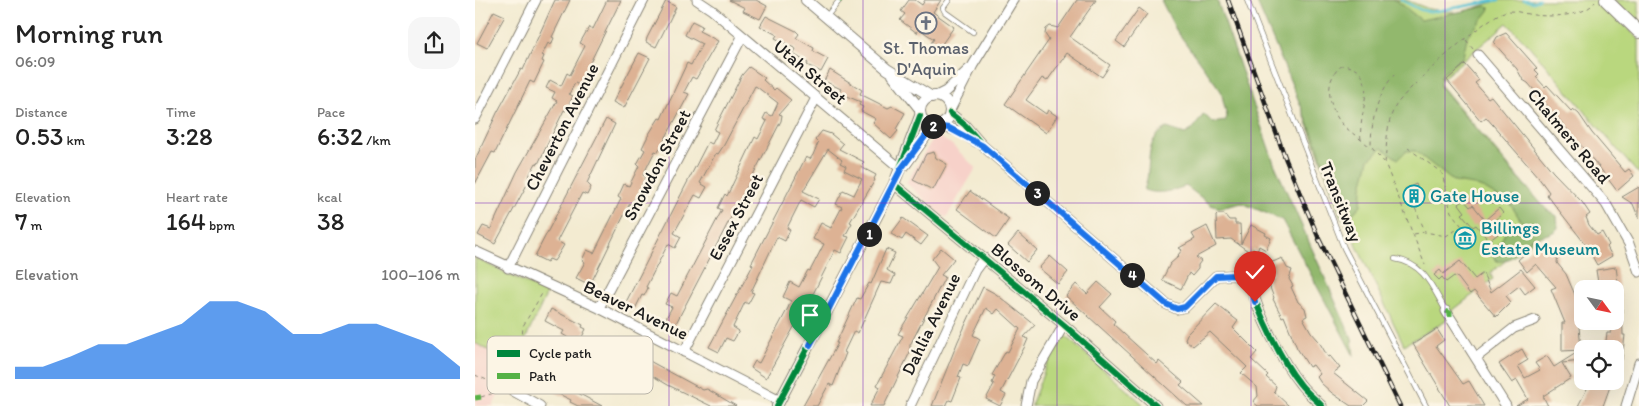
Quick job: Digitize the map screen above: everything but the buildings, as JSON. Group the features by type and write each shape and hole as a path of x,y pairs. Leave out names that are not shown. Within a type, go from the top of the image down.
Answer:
{"main road":[{"path":"1601,1 1639,32"}],"street":[{"path":"475,119 536,0"},
{"name":"Cheverton Avenue","path":"508,268 644,0"},
{"name":"Utah Street","path":"697,0 901,169"},
{"path":"806,0 887,69 934,96 945,100 950,111 983,146 1166,304 1177,309 1185,307 1216,276 1235,275 1251,286 1255,302 1288,366 1300,384 1322,406"},
{"path":"901,169 936,126 944,123 973,65 1013,0"},
{"name":"Snowdon Street","path":"599,308 742,37"},
{"name":"Chalmers Road","path":"1478,54 1606,204 1629,244 1639,272"},
{"path":"779,404 894,184 924,101 945,91 973,65"},
{"path":"887,69 920,112 923,121 959,131 983,146"},
{"name":"Essex Street","path":"684,352 817,98"},
{"name":"Blossom Drive","path":"894,184 1064,325 1154,405"},
{"name":"Beaver Avenue","path":"475,251 508,268 599,308 779,404"},
{"name":"Dahlia Avenue","path":"910,406 975,270 984,258"},
{"path":"1446,311 1477,357 1506,406"},
{"path":"1477,357 1514,328 1535,320"},
{"path":"1026,406 1031,381 1064,325"},
{"path":"1626,406 1639,363"},
{"path":"518,394 540,406"}],"lane":[{"path":"949,0 943,8 945,12 973,32"},
{"name":"Transitway","path":"1247,0 1344,248 1426,406"},
{"path":"826,17 839,1"},
{"path":"1395,259 1416,265 1428,280 1446,311"}],"path":[{"path":"1385,163 1390,122 1395,107 1404,94 1466,40 1502,12 1551,16 1591,8 1601,1"},
{"path":"1466,40 1478,54"},
{"path":"1361,140 1360,131 1366,83 1361,73 1351,66 1343,64 1335,70 1330,83 1329,96 1335,113 1344,126 1361,140 1371,147 1385,163 1413,234 1428,280"},
{"path":"1371,147 1371,135 1378,104 1388,81 1395,74"},
{"path":"1408,148 1442,173 1451,212 1474,242"},
{"path":"1415,208 1425,232"},
{"path":"1413,234 1425,232 1447,236 1461,227"},
{"path":"522,336 523,326 547,284"},
{"path":"475,375 487,381"},
{"path":"481,398 494,394"}],"shaded area":[{"path":"935,135 951,144 976,168 946,218 906,183"},
{"path":"475,343 487,349 487,394 499,394 493,406 475,406"}],"green space":[{"path":"1161,0 1217,0 1274,163 1352,339 1354,356 1282,220 1242,203 1220,208 1211,205 1186,186 1160,192 1144,190 1147,182 1151,147 1159,133 1167,128 1185,134 1192,130 1204,114 1213,123 1225,121 1227,117 1221,91 1176,30"},
{"path":"1256,0 1396,0 1421,20 1487,6 1490,9 1467,37 1463,57 1441,75 1440,86 1547,210 1557,216 1558,228 1551,233 1537,238 1507,260 1497,261 1492,255 1492,251 1500,243 1507,229 1518,231 1526,229 1511,205 1485,189 1454,182 1415,151 1406,151 1398,159 1382,148 1369,159 1362,187 1361,205 1346,221 1341,218 1317,144"},
{"name":"Billings Estate Museum","path":"1263,0 1406,0 1429,9 1460,13 1499,0 1598,0 1639,39 1639,175 1530,47 1507,23 1438,82 1556,222 1490,273 1493,279 1452,311 1443,323 1404,345 1336,202"},
{"path":"1613,0 1639,0 1639,24"},
{"path":"475,258 547,293 527,336 487,336 487,349 475,343"},
{"path":"1065,336 1143,404 1141,406 1031,406 1046,366"}],"waterway":[{"path":"1401,0 1421,10 1431,12 1499,0"},
{"path":"1524,0 1533,2 1539,0"}],"railway":[{"path":"1228,0 1286,160 1319,239 1400,406"}],"marked path":[{"path":"1446,311 1450,313 1450,317"},
{"path":"475,398 481,397"}],"cycle path":[{"path":"950,113 965,125 983,146 1166,304 1177,309 1185,307 1216,276 1235,275 1251,286 1254,297 1278,350 1302,387 1322,406"},
{"path":"777,406 894,184 920,116"},
{"path":"894,184 1064,325 1156,406"}],"place":[{"name":"St. Thomas D'Aquin","path":"926,23"},
{"name":"Gate House","path":"1414,196"},
{"name":"Billings Estate Museum","path":"1465,238"}],"route":[{"path":"810,345 901,169 933,126 959,131 983,146 1166,304 1177,309 1185,307 1216,276 1235,275 1251,286 1255,302"}]}
